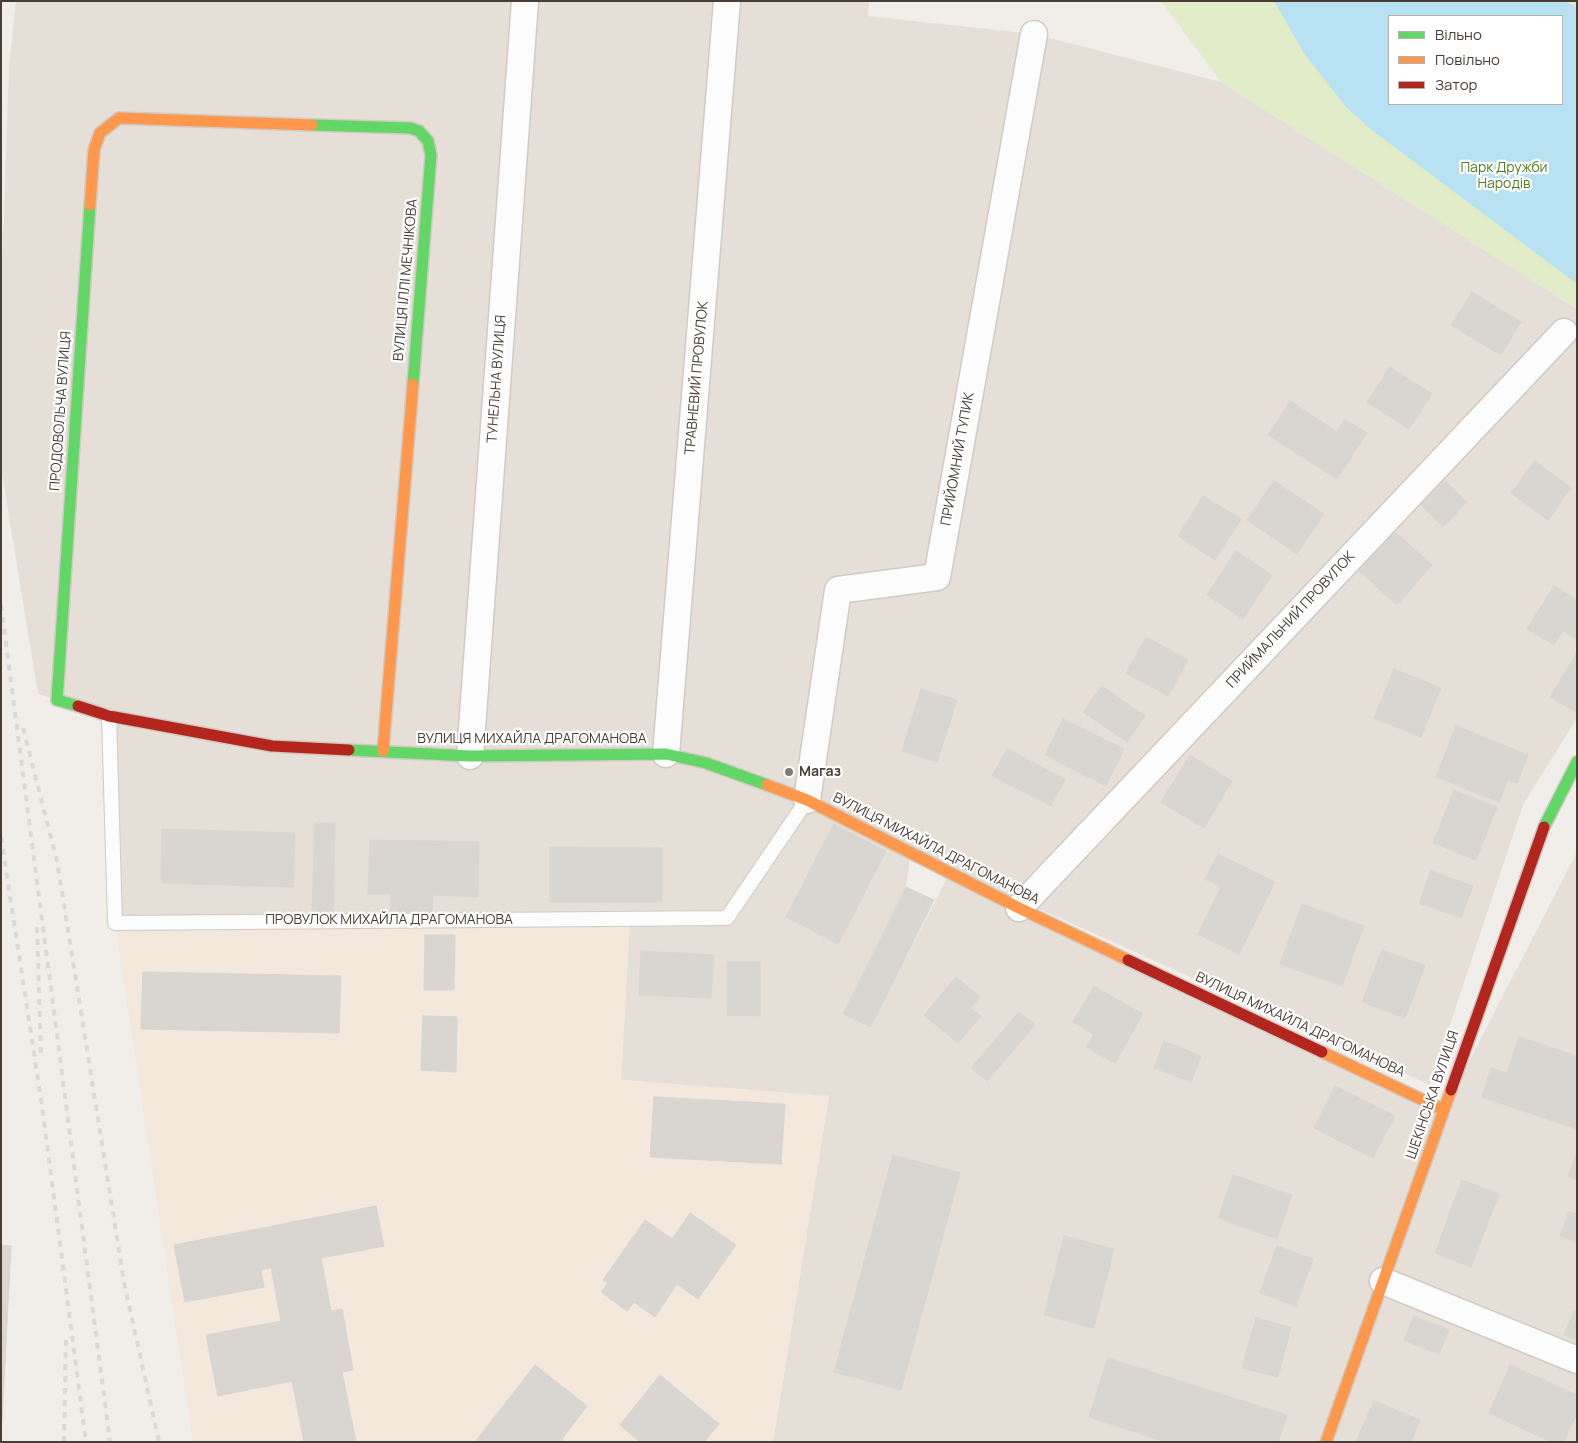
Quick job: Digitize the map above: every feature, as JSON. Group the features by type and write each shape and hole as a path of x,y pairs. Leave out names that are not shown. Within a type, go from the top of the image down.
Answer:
{"street":[{"name":"ТУНЕЛЬНА ВУЛИЦЯ","path":"470,756 525,1"},
{"name":"ТРАВНЕВИЙ ПРОВУЛОК","path":"666,754 727,1"},
{"name":"ПРИЙОМНИЙ ТУПИК","path":"807,800 838,590 937,577 1034,34"},
{"name":"ВУЛИЦЯ ІЛЛІ МЕЧНІКОВА","path":"105,128 120,118 128,117 277,125 410,128 419,131 428,141 431,155 383,751"},
{"name":"ПРОДОВОЛЬЧА ВУЛИЦЯ","path":"57,700 94,150 100,133 105,128"},
{"name":"ПРИЙМАЛЬНИЙ ПРОВУЛОК","path":"1019,908 1564,332"},
{"name":"ВУЛИЦЯ МИХАЙЛА ДРАГОМАНОВА","path":"57,700 109,716 272,746 470,756 666,754 706,763 807,800 1019,908 1444,1110"},
{"name":"ШЕКІНСЬКА ВУЛИЦЯ","path":"1326,1442 1547,819 1577,762"},
{"path":"1383,1281 1577,1360"}],"lane":[{"name":"ПРОВУЛОК МИХАЙЛА ДРАГОМАНОВА","path":"109,716 115,923 727,918 807,800"}],"shaded area":[{"path":"16,1 869,1 868,16 1034,34 1221,82 1577,309 1577,718 1523,805 1430,1085 911,851 906,887 843,1014 871,1027 947,878 1444,1110 1577,852 1577,1442 773,1442 829,1096 621,1080 630,919 115,923 109,716 38,694 1,467 1,295 9,66"},
{"path":"630,919 621,1080 829,1096 773,1442 193,1442 115,923"}],"green space":[{"name":"Парк Дружби Народів","path":"1161,1 1577,1 1577,309 1221,82"}],"water":[{"path":"1274,1 1565,1 1577,8 1577,284 1369,128 1346,107 1303,52"}],"building":[{"path":"1472,292 1521,322 1501,355 1451,325"},
{"path":"1390,367 1432,394 1409,429 1367,402"},
{"path":"1290,401 1337,432 1345,419 1367,433 1337,479 1268,435"},
{"path":"1535,461 1571,488 1548,520 1511,493"},
{"path":"1274,481 1324,514 1297,554 1247,520"},
{"path":"1445,481 1467,502 1443,527 1421,505"},
{"path":"1203,496 1241,519 1215,560 1178,536"},
{"path":"1393,530 1432,565 1397,605 1357,569"},
{"path":"1236,551 1272,575 1243,619 1207,595"},
{"path":"1554,586 1577,600 1577,639 1563,631 1554,645 1527,629"},
{"path":"1146,637 1188,660 1168,696 1126,673"},
{"path":"1576,654 1577,708 1575,711 1550,697"},
{"path":"1394,669 1441,688 1421,737 1374,718"},
{"path":"1102,686 1145,716 1127,742 1083,712"},
{"path":"921,689 957,700 937,762 902,751"},
{"path":"1063,719 1124,749 1106,786 1045,755"},
{"path":"1456,726 1528,755 1517,783 1508,780 1499,802 1436,777"},
{"path":"1007,749 1065,779 1051,806 992,776"},
{"path":"1190,755 1232,781 1204,828 1161,802"},
{"path":"1454,790 1497,807 1476,860 1433,843"},
{"path":"315,823 335,823 333,914 312,913"},
{"path":"834,824 886,851 838,944 786,917"},
{"path":"162,829 295,833 293,887 161,883"},
{"path":"370,840 479,842 478,897 433,895 432,912 390,911 391,894 368,894"},
{"path":"550,847 662,848 662,902 550,902"},
{"path":"1218,854 1275,882 1239,954 1198,934 1221,887 1205,879"},
{"path":"1431,871 1473,886 1461,918 1419,903"},
{"path":"906,887 934,900 871,1027 843,1014"},
{"path":"1302,904 1364,926 1342,986 1280,964"},
{"path":"425,935 455,935 454,990 424,990"},
{"path":"1382,950 1425,966 1405,1018 1362,1002"},
{"path":"641,951 714,955 711,998 639,995"},
{"path":"727,962 760,962 760,1016 727,1015"},
{"path":"143,972 341,976 339,1033 141,1029"},
{"path":"956,977 980,997 970,1008 981,1016 958,1043 924,1015"},
{"path":"1094,986 1143,1014 1115,1063 1086,1047 1094,1034 1073,1022"},
{"path":"1019,1012 1035,1025 987,1081 971,1068"},
{"path":"423,1016 457,1017 456,1072 421,1070"},
{"path":"1519,1037 1577,1056 1577,1129 1482,1097 1491,1068 1507,1073"},
{"path":"1164,1041 1201,1056 1191,1082 1154,1068"},
{"path":"1335,1086 1395,1116 1373,1158 1314,1128"},
{"path":"654,1097 785,1104 781,1164 650,1157"},
{"path":"1577,1152 1577,1180 1568,1177"},
{"path":"893,1155 960,1173 901,1390 834,1372"},
{"path":"1233,1175 1292,1195 1277,1239 1218,1218"},
{"path":"1462,1180 1499,1194 1471,1267 1435,1253"},
{"path":"376,1206 384,1246 321,1258 331,1311 342,1309 353,1370 342,1372 356,1442 304,1442 292,1381 218,1396 206,1335 281,1321 271,1268 261,1270 264,1287 185,1302 174,1245"},
{"path":"1569,1212 1577,1214 1577,1242 1560,1236"},
{"path":"690,1213 736,1245 698,1299 677,1284 655,1317 634,1302 627,1311 601,1292 608,1283 603,1280 645,1220 672,1239"},
{"path":"1064,1236 1114,1249 1094,1328 1044,1315"},
{"path":"1,1245 11,1246 2,1421 1,1421"},
{"path":"1277,1246 1313,1259 1296,1306 1260,1293"},
{"path":"1574,1311 1577,1312 1577,1340 1564,1335"},
{"path":"1414,1316 1449,1330 1439,1354 1404,1340"},
{"path":"1256,1318 1291,1327 1278,1377 1242,1368"},
{"path":"1108,1358 1287,1415 1278,1442 1166,1442 1089,1417"},
{"path":"535,1365 587,1406 562,1439 566,1442 475,1442"},
{"path":"1510,1365 1577,1395 1577,1413 1564,1442 1551,1442 1489,1413"},
{"path":"660,1375 719,1424 704,1442 640,1442 620,1425"},
{"path":"1374,1401 1420,1420 1411,1442 1356,1442"}],"railway":[{"path":"1,605 110,1442"},
{"path":"23,728 57,861 124,1282 159,1442"},
{"path":"1,837 42,1106 86,1442"},
{"path":"37,927 41,1054"},
{"path":"64,1442 66,1334"}],"traffic: fast":[{"path":"312,125 410,128 419,131 428,141 431,155 413,384"},
{"path":"78,706 57,700 90,205"},
{"path":"349,750 470,756 666,754 706,763 767,785"},
{"path":"1544,827 1577,762"}],"traffic: slow":[{"path":"90,205 94,150 100,133 119,118 312,125"},
{"path":"383,751 413,384"},
{"path":"767,785 807,800 1019,908 1128,960"},
{"path":"1322,1052 1444,1110"},
{"path":"1326,1442 1451,1090"}],"traffic: jam":[{"path":"78,706 109,716 272,746 349,750"},
{"path":"1451,1090 1544,827"},
{"path":"1128,960 1322,1052"}],"place":[{"name":"Магаз","path":"789,772"}]}
